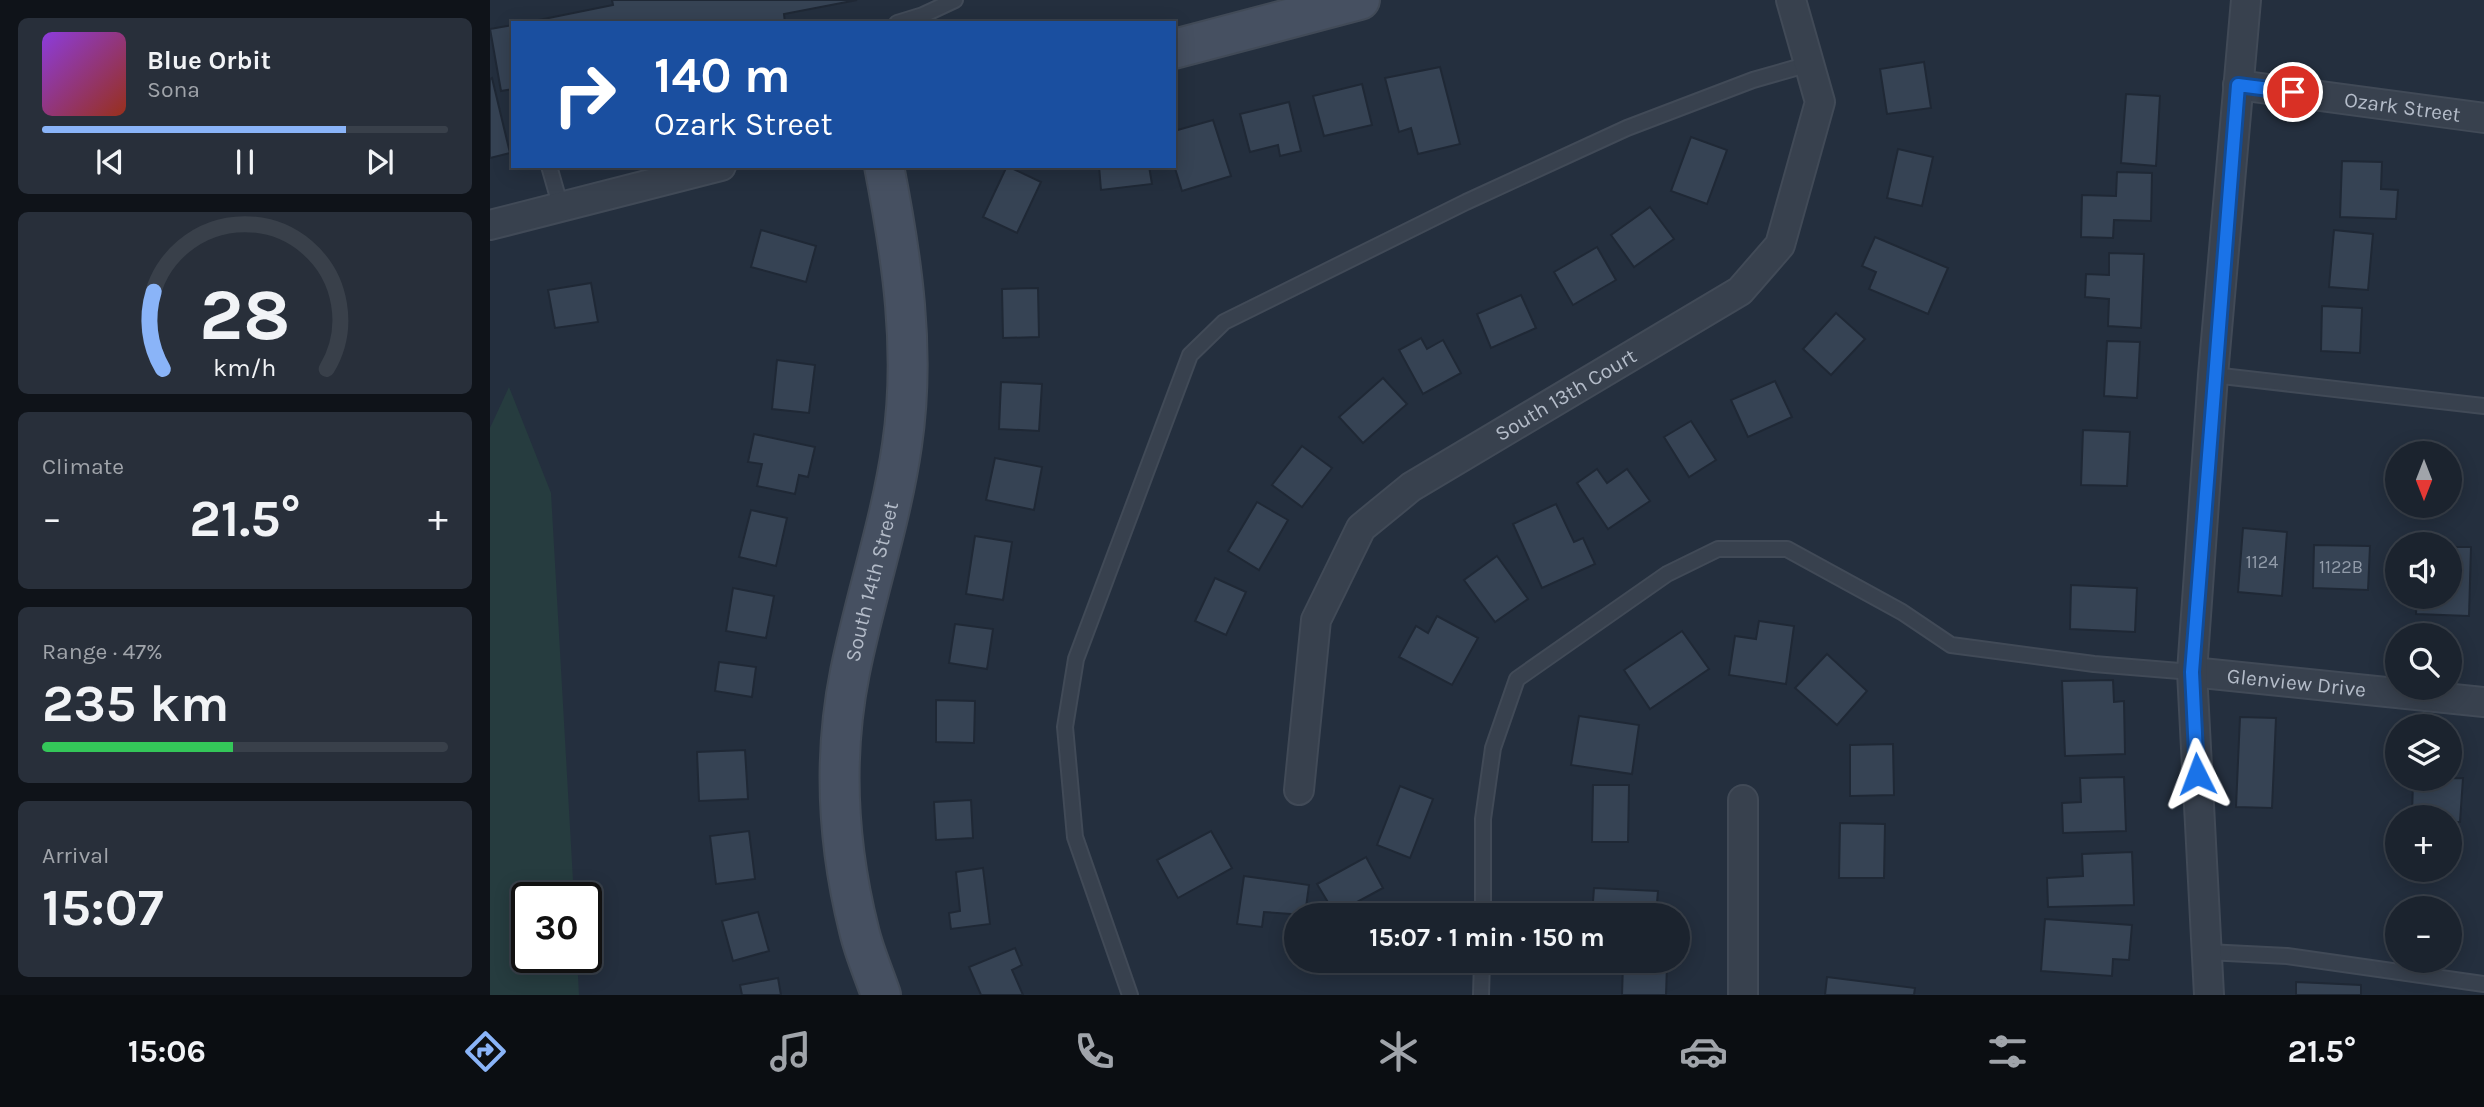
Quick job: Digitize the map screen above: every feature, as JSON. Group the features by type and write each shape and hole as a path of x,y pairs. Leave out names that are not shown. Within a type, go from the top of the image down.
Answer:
{"street":[{"path":"1176,49 1360,0"},
{"name":"South 13th Court","path":"1299,790 1316,620 1361,528 1411,487 1740,292 1780,245 1820,102 1791,0"},
{"path":"2209,995 2192,672 2213,375 2246,0"},
{"name":"Ozark Street","path":"2238,85 2484,118"},
{"path":"490,225 561,208 666,173 705,168"},
{"name":"South 14th Street","path":"881,995 859,931 844,850 838,761 850,675 902,445 908,357 906,294 884,168"},
{"name":"Glenview Drive","path":"2192,672 2484,702"},
{"path":"1743,800 1743,995"}],"lane":[{"path":"904,21 955,0"},
{"path":"1130,995 1115,960 1075,837 1065,727 1076,659 1190,355 1224,322 1466,202 1626,128 1753,80 1809,64"},
{"path":"550,168 561,208"},
{"path":"2213,375 2484,406"},
{"path":"1483,903 1483,819 1493,748 1517,679 1667,574 1718,548 1787,548 1902,612 1951,645 2094,664 2192,672"},
{"path":"2207,952 2287,957 2484,984"},
{"path":"1481,995 1482,973"}],"green space":[{"path":"509,387 551,493 573,882 511,882 511,973 578,973 579,995 490,995 490,428"}],"building":[{"path":"612,0 857,0 784,14 785,21 534,21 613,5"},
{"path":"511,25 511,89 501,91 490,29"},
{"path":"1924,62 1931,108 1887,114 1880,69"},
{"path":"1440,67 1460,144 1418,154 1411,128 1399,132 1385,78"},
{"path":"492,78 510,153 490,158 490,79"},
{"path":"1362,84 1372,125 1324,136 1313,96"},
{"path":"2126,94 2160,96 2156,166 2121,163"},
{"path":"1289,102 1301,151 1280,156 1278,145 1250,152 1240,114"},
{"path":"1213,120 1231,176 1182,191 1175,168 1176,130"},
{"path":"1691,137 1727,150 1707,204 1671,191"},
{"path":"1898,149 1933,157 1922,206 1887,198"},
{"path":"2342,161 2382,162 2381,189 2398,190 2396,219 2340,217"},
{"path":"1006,168 1041,182 1017,233 983,217"},
{"path":"1099,168 1149,168 1152,184 1101,190"},
{"path":"2117,172 2152,173 2151,221 2114,220 2113,238 2081,237 2082,195 2116,196"},
{"path":"1650,207 1674,239 1634,267 1611,235"},
{"path":"761,230 816,246 806,282 751,267"},
{"path":"2334,230 2373,234 2368,290 2329,287"},
{"path":"1875,237 1948,268 1928,314 1869,289 1876,272 1862,266"},
{"path":"1597,247 1616,280 1573,305 1554,272"},
{"path":"2109,253 2144,254 2141,328 2108,326 2109,299 2085,297 2086,274 2109,275"},
{"path":"591,283 598,322 555,328 548,290"},
{"path":"1038,288 1039,337 1003,338 1002,289"},
{"path":"1521,295 1536,328 1491,348 1477,314"},
{"path":"2322,306 2362,308 2360,353 2321,351"},
{"path":"1836,313 1865,339 1831,375 1803,349"},
{"path":"1421,338 1427,349 1443,340 1461,373 1423,394 1399,350"},
{"path":"2107,341 2140,342 2137,398 2104,396"},
{"path":"777,360 815,365 809,413 772,409"},
{"path":"1383,378 1407,404 1363,443 1339,417"},
{"path":"1775,381 1792,417 1748,437 1731,400"},
{"path":"1001,382 1042,384 1039,431 999,429"},
{"path":"1691,421 1716,460 1689,477 1664,437"},
{"path":"2083,430 2130,432 2127,486 2081,485"},
{"path":"754,434 815,447 808,477 799,475 795,494 757,486 762,464 748,462"},
{"path":"1302,446 1332,468 1302,507 1272,485"},
{"path":"995,458 1042,467 1034,510 986,500"},
{"path":"1597,469 1607,483 1627,469 1650,501 1608,529 1577,483"},
{"path":"1257,502 1288,520 1259,570 1228,551"},
{"path":"1556,504 1574,542 1583,538 1595,564 1542,588 1513,524"},
{"path":"751,510 787,518 776,566 739,557"},
{"path":"2243,528 2287,532 2282,596 2238,592"},
{"path":"975,536 1012,542 1003,600 966,594"},
{"path":"2314,545 2370,546 2368,590 2313,588"},
{"path":"2462,547 2471,547 2469,616 2416,614 2416,609 2462,609"},
{"path":"1497,556 1528,599 1495,622 1464,580"},
{"path":"1215,578 1246,592 1226,635 1195,621"},
{"path":"2071,585 2137,588 2135,632 2070,629"},
{"path":"733,588 774,596 766,638 726,631"},
{"path":"1437,616 1478,638 1452,685 1399,657 1416,626 1428,633"},
{"path":"1759,621 1794,626 1786,684 1729,675 1735,636 1756,639"},
{"path":"955,624 993,629 987,669 949,663"},
{"path":"1682,631 1709,669 1650,709 1624,670"},
{"path":"1827,654 1867,691 1837,725 1795,688"},
{"path":"719,662 756,667 752,697 715,691"},
{"path":"2113,680 2114,702 2124,701 2125,754 2065,756 2062,681"},
{"path":"936,700 975,701 974,743 936,742"},
{"path":"1579,716 1639,725 1632,774 1571,765"},
{"path":"2240,717 2276,718 2272,808 2236,807"},
{"path":"1893,744 1894,795 1850,796 1850,745"},
{"path":"745,750 748,799 699,801 697,752"},
{"path":"2124,777 2126,831 2063,833 2062,803 2081,802 2080,778"},
{"path":"2463,778 2461,805 2412,805 2413,791 2462,791"},
{"path":"1593,785 1629,785 1628,842 1592,842"},
{"path":"1400,786 1433,799 1410,858 1377,845"},
{"path":"971,800 973,838 936,840 934,802"},
{"path":"1840,823 1885,824 1884,878 1839,878"},
{"path":"749,831 755,879 716,884 710,836"},
{"path":"1211,831 1232,868 1178,898 1157,860"},
{"path":"2132,852 2134,905 2048,907 2047,878 2083,876 2082,854"},
{"path":"1366,857 1383,888 1355,903 1328,903 1317,884"},
{"path":"983,868 990,924 951,929 949,913 960,911 956,872"},
{"path":"1244,876 1309,885 1307,903 1284,903 1284,913 1264,912 1262,927 1237,924"},
{"path":"1594,888 1658,891 1657,903 1593,903"},
{"path":"758,912 769,951 733,961 722,921"},
{"path":"2045,919 2132,925 2129,960 2113,959 2112,976 2041,971"},
{"path":"1015,948 1022,965 1012,970 1023,995 981,995 969,967"},
{"path":"1623,973 1667,973 1666,995 1622,995"},
{"path":"1827,977 1915,988 1914,995 1825,995"},
{"path":"778,978 781,995 742,995 740,985"},
{"path":"2296,982 2361,985 2361,995 2296,995"}],"route":[{"path":"2197,774 2192,672 2213,375 2238,85 2293,92"}]}
